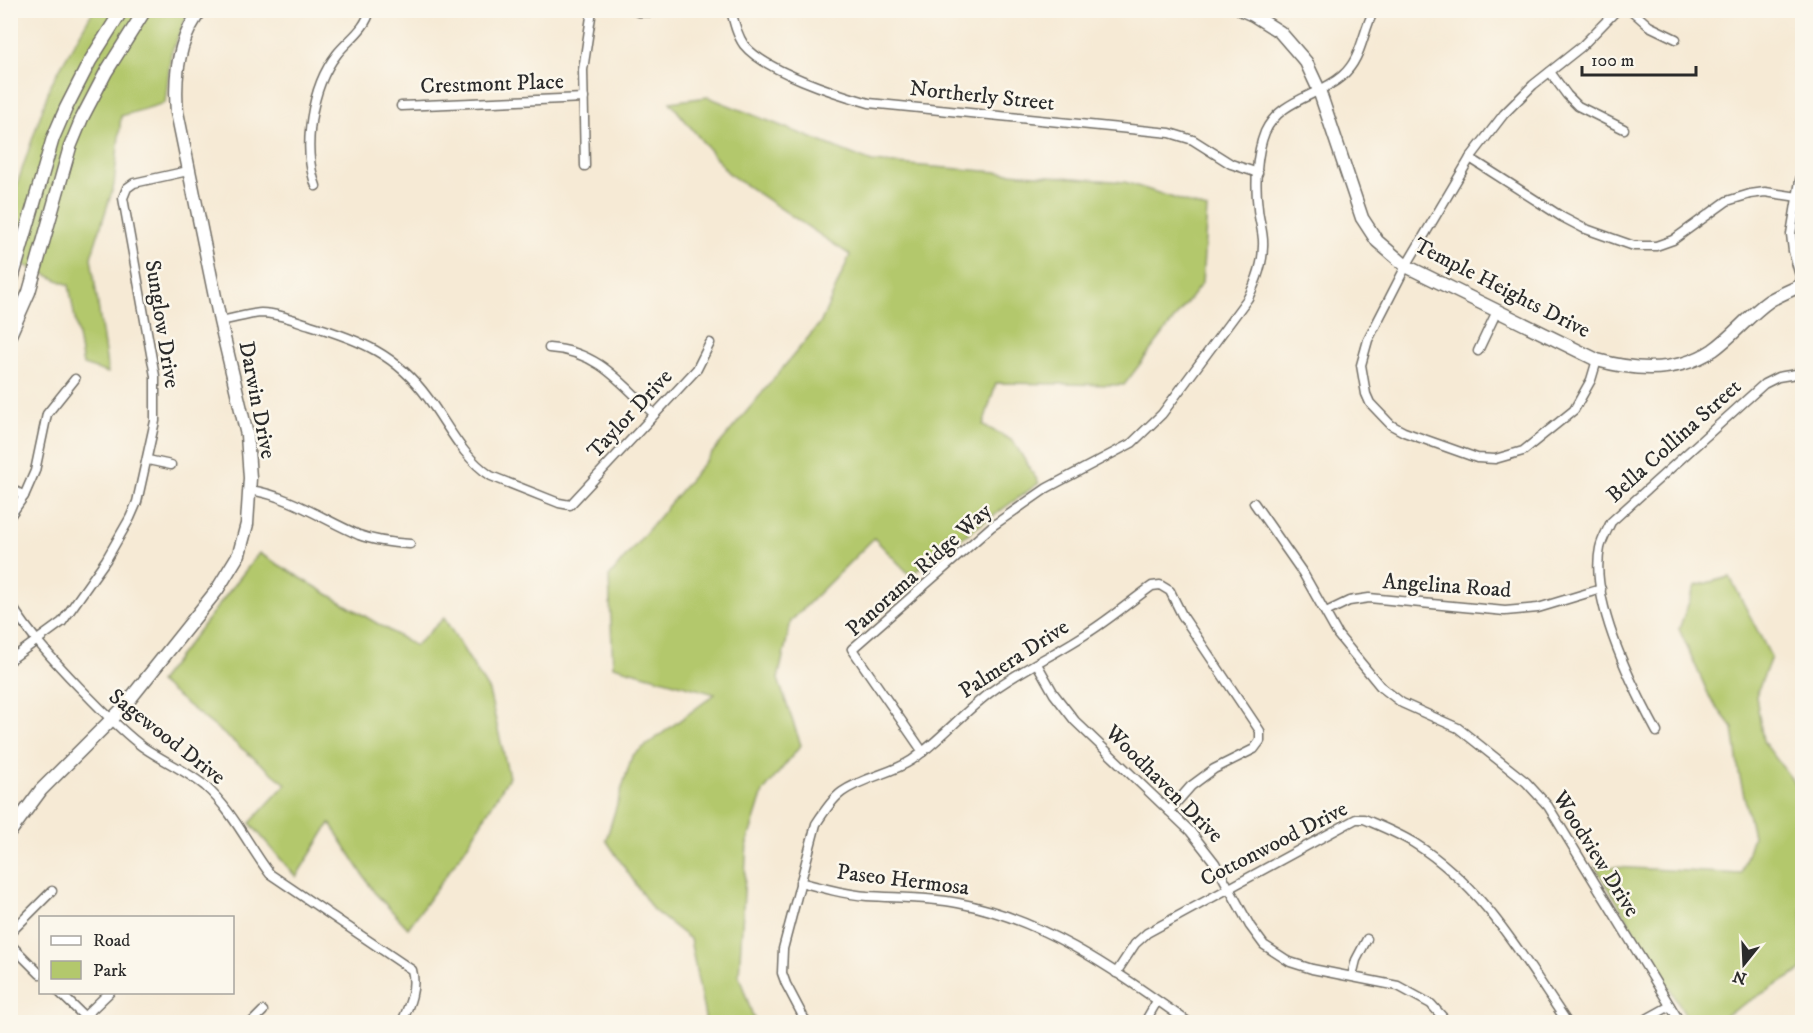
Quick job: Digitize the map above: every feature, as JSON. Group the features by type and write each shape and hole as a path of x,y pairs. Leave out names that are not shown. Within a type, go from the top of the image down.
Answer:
{"street":[{"path":"10,286 53,138 90,61 122,10"},
{"path":"10,335 29,292 74,137 106,72 145,10"},
{"name":"Darwin Drive","path":"10,832 40,790 111,719 152,673 225,578 239,554 248,524 250,490 247,435 188,171 175,93 176,70 183,41 201,10"},
{"path":"316,186 310,170 310,162 317,93 332,61 363,26 370,10"},
{"path":"585,166 583,70 592,10"},
{"path":"638,10 705,10"},
{"name":"Northerly Street","path":"731,10 734,26 752,54 789,74 841,95 869,103 1170,133 1193,140 1231,164 1258,173"},
{"name":"Temple Heights Drive","path":"1242,10 1262,15 1306,62 1319,90 1362,218 1377,241 1406,266 1597,360 1620,367 1673,368 1713,350 1768,302 1803,284"},
{"path":"1258,173 1258,158 1266,131 1279,113 1290,104 1342,77 1357,59 1374,10"},
{"path":"1597,360 1591,380 1574,410 1523,451 1495,459 1477,458 1404,432 1383,418 1366,394 1361,365 1368,340 1406,266 1470,158 1504,114 1533,85 1581,47 1617,10"},
{"path":"1631,10 1649,26 1676,39"},
{"path":"1550,72 1578,106 1624,129"},
{"name":"Crestmont Place","path":"401,106 584,98"},
{"path":"1470,158 1562,217 1583,228 1635,246 1656,246 1673,240 1727,201 1750,194 1765,192 1798,197"},
{"path":"1803,169 1791,234 1793,251 1803,284"},
{"name":"Sunglow Drive","path":"10,660 62,622 106,560 137,502 155,421 155,376 123,198 127,188 134,183 188,171"},
{"name":"Panorama Ridge Way","path":"922,752 852,649 991,527 1047,488 1132,443 1162,414 1248,298 1257,279 1264,247 1258,210 1258,173"},
{"path":"1478,351 1497,311"},
{"name":"Taylor Drive","path":"220,321 260,313 279,315 348,336 366,344 399,365 413,379 469,459 481,470 559,503 570,505 697,369 710,343"},
{"path":"549,348 564,349 588,356 602,365 654,414"},
{"name":"Bella Collina Street","path":"1658,732 1643,706 1604,615 1598,563 1600,546 1611,522 1764,384 1778,377 1803,373"},
{"path":"10,516 24,496 35,471 46,414 75,379"},
{"path":"148,460 171,465"},
{"path":"10,488 24,496"},
{"path":"250,490 285,498 360,535 393,543 410,544"},
{"name":"Woodview Drive","path":"1254,503 1304,573 1338,635 1380,686 1402,703 1458,728 1526,782 1548,806 1680,1023"},
{"name":"Palmera Drive","path":"806,1023 782,973 783,949 816,824 841,793 911,761 940,738 960,716 993,690 1089,632 1152,586 1160,585 1170,591 1182,615 1260,731 1260,741 1254,749 1214,770 1191,786 1169,811"},
{"name":"Angelina Road","path":"1326,612 1349,601 1369,598 1505,611 1538,608 1600,589"},
{"name":"Sagewood Drive","path":"10,603 37,642 111,719 142,746 204,786 230,813 254,853 270,874 412,970 415,981 402,1023"},
{"name":"Woodhaven Drive","path":"1037,664 1054,694 1075,721 1190,831 1215,863 1250,926 1264,945 1290,962 1312,969 1398,986 1431,1004 1447,1023"},
{"name":"Cottonwood Drive","path":"1116,973 1135,944 1147,933 1356,819 1364,819 1413,842 1464,882 1482,900 1503,927 1567,1023"},
{"name":"Paseo Hermosa","path":"800,882 866,896 914,897 959,903 1003,915 1055,936 1116,973 1188,1023"},
{"path":"10,933 52,891"},
{"path":"1352,976 1356,960 1367,939"},
{"path":"10,944 39,973"},
{"path":"60,994 87,1020 109,994"},
{"path":"1145,1023 1158,1001"},
{"path":"1641,1023 1670,1006"},
{"path":"252,1023 263,1011"}],"green space":[{"path":"93,11 189,11 171,53 165,103 121,116 114,185 91,257 108,373 83,365 69,285 11,259 11,202 51,84"},
{"path":"708,97 872,162 1125,182 1207,209 1202,283 1124,385 996,383 983,425 1013,441 1039,483 910,575 874,538 791,621 778,679 801,745 763,792 747,843 739,976 755,1022 706,1022 690,939 653,910 606,840 632,756 715,694 613,666 609,577 821,322 850,255 729,174 670,102"},
{"path":"259,553 415,646 444,618 489,691 509,777 465,849 408,928 374,892 330,823 296,877 250,823 286,784 159,682"},
{"path":"1730,577 1771,657 1756,696 1763,741 1802,793 1802,970 1714,1022 1690,1022 1595,866 1741,874 1753,836 1739,773 1733,728 1711,700 1679,629 1695,586"}]}
